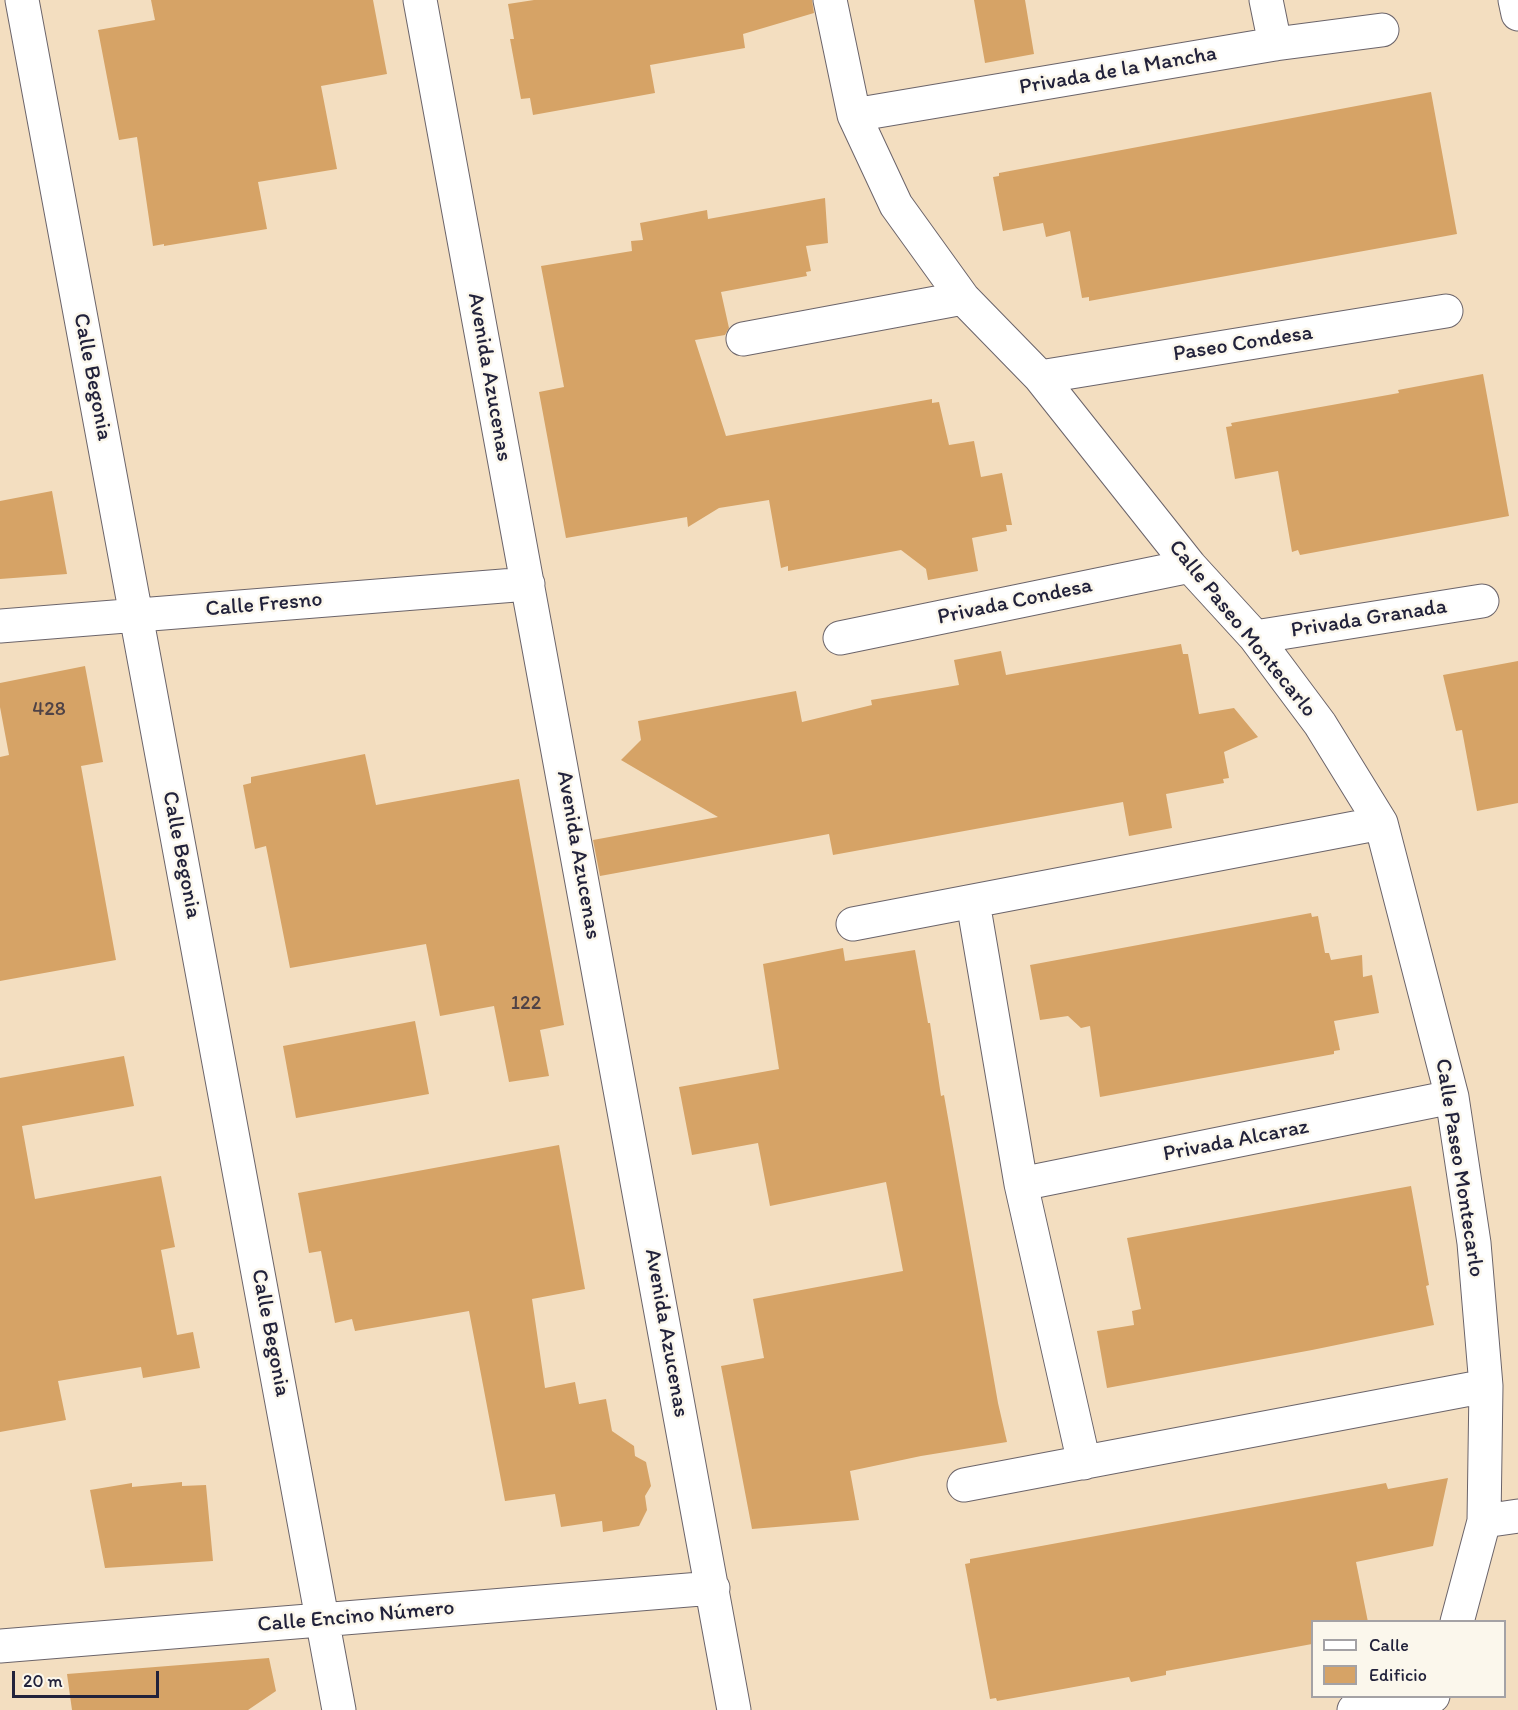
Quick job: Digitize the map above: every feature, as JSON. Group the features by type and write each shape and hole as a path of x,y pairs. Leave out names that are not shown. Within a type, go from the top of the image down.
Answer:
{"street":[{"name":"Calle Begonia","path":"22,0 339,1710"},
{"name":"Avenida Azucenas","path":"420,0 734,1710"},
{"name":"Calle Paseo Montecarlo","path":"830,0 854,116 896,205 963,298 1040,377 1190,566 1255,637 1320,724 1381,823 1452,1097 1474,1243 1486,1386 1484,1521 1458,1620"},
{"path":"1266,0 1275,44"},
{"path":"1515,0 1518,14"},
{"name":"Privada de la Mancha","path":"854,116 1275,44 1382,30"},
{"path":"743,339 963,298"},
{"name":"Paseo Condesa","path":"1040,377 1446,311"},
{"name":"Privada Condesa","path":"840,638 1190,566"},
{"name":"Calle Fresno","path":"0,626 528,584"},
{"name":"Privada Granada","path":"1255,637 1482,601"},
{"path":"853,924 1381,823"},
{"path":"973,902 1021,1185 1084,1463"},
{"name":"Privada Alcaraz","path":"1021,1185 1452,1097"},
{"path":"964,1485 1486,1386"},
{"path":"1484,1521 1518,1516"},
{"name":"Calle Encino Número","path":"0,1646 713,1588"},
{"path":"1354,1710 1423,1698"}],"building":[{"path":"151,0 373,0 387,74 321,86 337,169 258,182 267,229 153,246 137,137 119,140 98,30 155,20"},
{"path":"534,0 812,0 814,13 743,34 745,48 650,65 655,93 533,115 530,98 521,99 510,39 514,39 508,4"},
{"path":"974,0 1025,0 1034,54 985,63"},
{"path":"1431,92 1457,234 1089,301 1089,297 1082,298 1070,231 1046,237 1043,223 1003,231 993,177 999,176 999,173"},
{"path":"825,198 828,243 806,246 811,271 806,272 807,276 721,292 729,328 725,335 695,340 726,436 932,399 932,403 939,402 949,445 974,441 981,477 1002,473 1012,525 1006,525 1007,531 972,538 978,571 928,580 926,569 901,550 788,571 788,566 781,568 769,500 719,508 688,527 687,517 566,538 539,392 564,387 541,266 632,251 631,241 643,240 640,223 707,210 708,219"},
{"path":"1483,374 1509,516 1300,555 1298,550 1292,552 1278,471 1235,479 1226,427 1232,426 1231,423 1399,393 1398,390"},
{"path":"52,491 67,574 0,579 0,501"},
{"path":"1181,644 1183,654 1188,654 1199,714 1234,708 1258,737 1224,752 1229,778 1223,779 1224,783 1166,794 1172,828 1129,836 1123,802 833,855 829,834 600,876 593,840 718,817 621,760 641,740 638,721 796,691 802,722 872,705 871,700 959,685 954,660 1001,651 1006,675"},
{"path":"1518,661 1518,803 1477,811 1462,730 1456,731 1443,675"},
{"path":"85,666 103,762 81,766 116,960 0,981 0,757 9,755 0,707 0,683"},
{"path":"365,754 376,805 519,779 564,1025 540,1030 549,1076 509,1082 494,1006 440,1016 426,944 290,968 266,846 255,849 243,785 251,783 251,777"},
{"path":"1311,913 1312,917 1318,916 1325,953 1329,953 1331,960 1362,955 1363,977 1372,975 1379,1013 1334,1021 1340,1050 1334,1051 1334,1054 1100,1097 1090,1026 1081,1028 1068,1016 1040,1020 1030,965"},
{"path":"843,948 845,961 915,950 928,1023 930,1023 941,1096 944,1095 998,1403 1007,1442 921,1456 850,1471 859,1520 752,1529 721,1366 764,1358 753,1299 903,1271 886,1182 770,1206 758,1143 692,1155 679,1087 779,1069 763,964"},
{"path":"415,1021 429,1094 296,1118 283,1046"},
{"path":"124,1056 134,1106 22,1126 35,1199 161,1176 175,1247 161,1250 177,1335 193,1332 200,1368 143,1378 141,1367 58,1381 66,1420 0,1432 0,1078"},
{"path":"559,1145 585,1289 532,1299 545,1388 575,1382 579,1404 606,1399 612,1431 634,1446 635,1456 646,1462 651,1486 645,1496 647,1510 639,1526 603,1532 602,1521 561,1527 555,1494 505,1501 469,1311 355,1331 352,1319 335,1323 321,1251 309,1253 298,1193"},
{"path":"1411,1186 1434,1325 1107,1388 1097,1331 1134,1325 1132,1311 1141,1309 1127,1238"},
{"path":"1448,1478 1433,1546 1356,1562 1368,1620 1311,1620 1311,1644 1166,1671 1166,1675 1131,1682 1129,1677 997,1701 996,1698 990,1699 965,1564 970,1563 970,1559 1386,1483 1388,1489"},
{"path":"182,1482 182,1486 206,1485 213,1561 105,1568 90,1490 132,1483 132,1487"},
{"path":"269,1658 276,1691 248,1710 72,1710 67,1674"}]}
